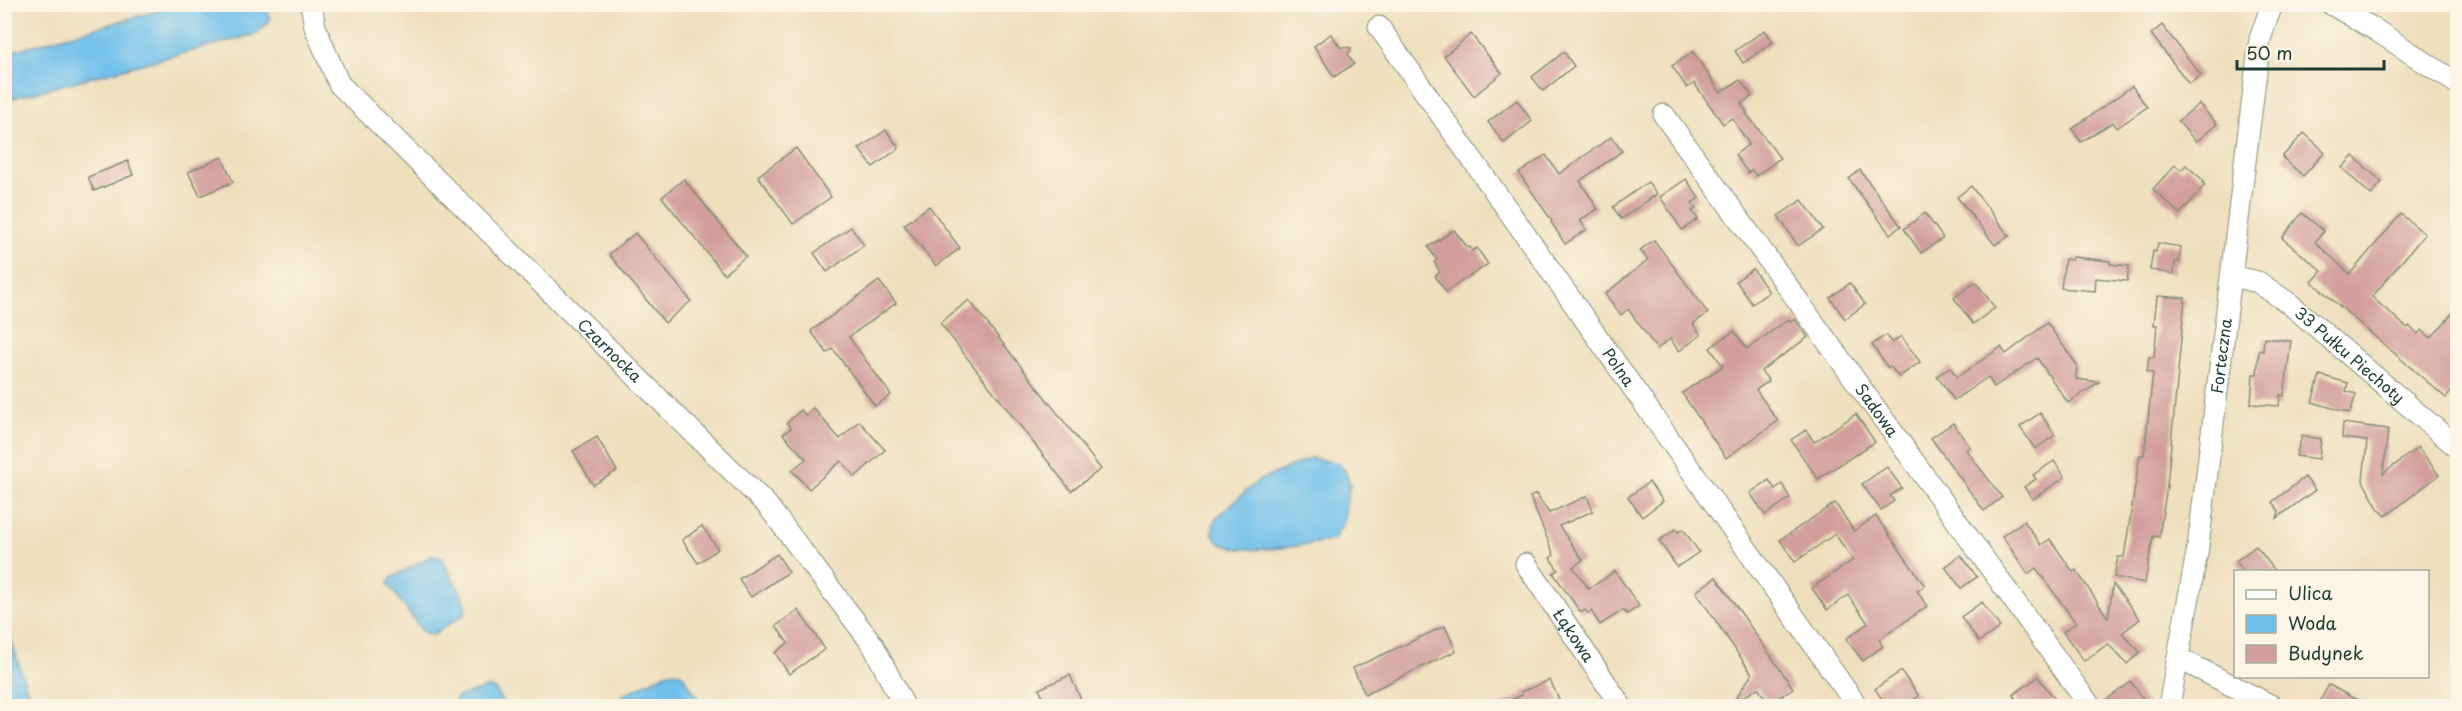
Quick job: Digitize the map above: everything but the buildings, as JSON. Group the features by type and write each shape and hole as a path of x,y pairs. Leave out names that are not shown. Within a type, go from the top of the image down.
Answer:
{"street":[{"name":"Czarnocka","path":"311,4 315,27 339,84 767,505 873,645 904,706"},
{"name":"Forteczna","path":"2169,706 2198,547 2260,39 2272,4"},
{"path":"2331,4 2374,29 2457,84"},
{"name":"Polna","path":"1379,27 1857,706"},
{"name":"Sadowa","path":"1664,115 2090,706"},
{"name":"33 Pułku Piechoty","path":"2232,276 2258,282 2290,304 2457,448"},
{"name":"Łąkowa","path":"1526,564 1621,706"},
{"path":"2178,658 2272,706"}],"water":[{"path":"179,5 266,5 270,21 256,34 5,100 5,53"},
{"path":"1310,458 1338,463 1345,471 1350,484 1343,524 1333,540 1256,550 1235,548 1220,543 1213,533 1217,517 1258,481"},
{"path":"431,556 441,557 466,603 465,614 432,635 423,632 388,584 391,578"},
{"path":"5,620 32,706 5,706"},
{"path":"668,672 681,673 701,706 603,706"},
{"path":"489,687 496,690 504,706 458,706 455,702 457,697"}]}
